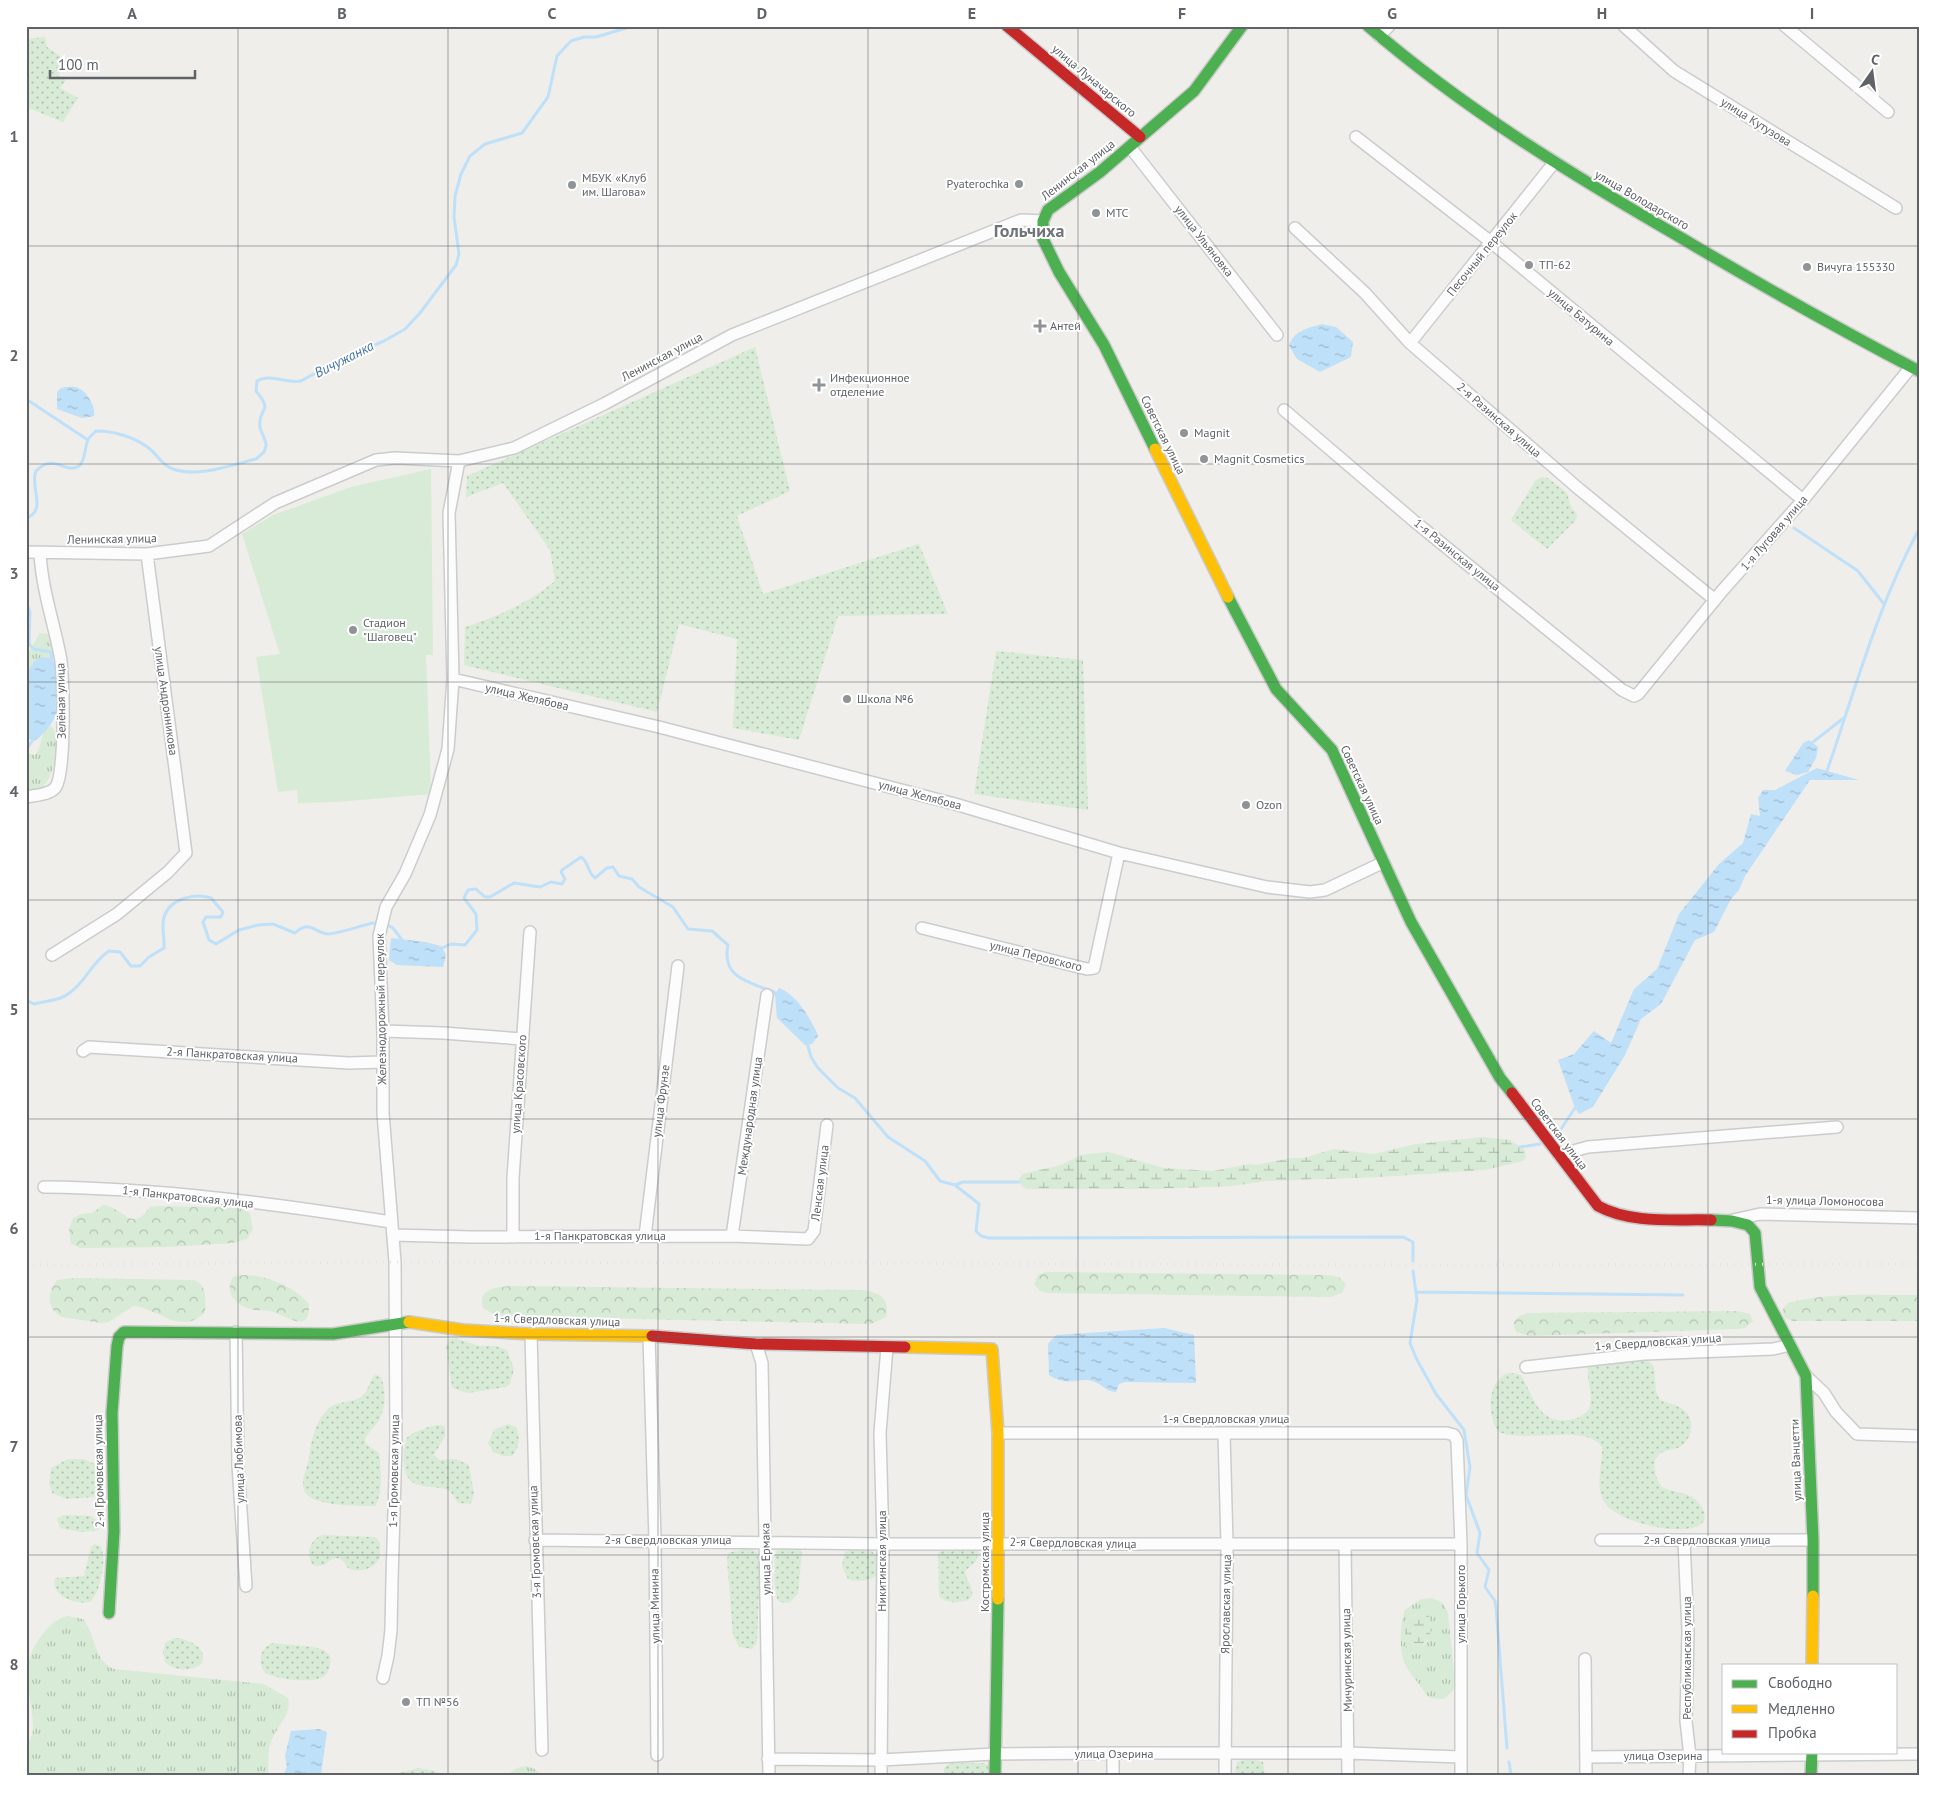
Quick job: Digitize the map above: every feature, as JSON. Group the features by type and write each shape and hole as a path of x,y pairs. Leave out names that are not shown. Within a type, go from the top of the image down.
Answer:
{"street":[{"name":"улица Луначарского","path":"1007,26 1140,137"},
{"name":"Ленинская улица","path":"26,552 147,554 209,546 275,503 376,460 395,458 459,461 514,448 604,404 732,335 1021,220 1043,221 1048,210 1130,147 1194,91 1242,26"},
{"name":"улица Володарского","path":"1368,26 1432,78 1553,164 1770,290 1915,369"},
{"path":"1379,36 1388,26"},
{"name":"улица Кутузова","path":"1624,26 1674,71 1896,208"},
{"path":"1785,26 1888,112"},
{"name":"улица Батурина","path":"1356,137 1491,242 1802,500"},
{"name":"улица Ульяновка","path":"1130,147 1277,335"},
{"name":"Песочный переулок","path":"1410,343 1553,164"},
{"name":"Советская улица","path":"1043,221 1043,239 1059,272 1104,345 1209,560 1276,689 1332,750 1382,863 1416,931 1500,1078 1589,1196"},
{"name":"2-я Разинская улица","path":"1295,228 1364,293 1410,343 1579,489 1715,600"},
{"name":"1-я Луговая улица","path":"1634,696 1638,694 1715,600 1915,369"},
{"name":"1-я Разинская улица","path":"1284,410 1421,527 1622,690 1634,696"},
{"name":"Железнодорожный переулок","path":"395,1262 383,1113 383,1031 379,936 382,919 430,815 448,749 453,679 449,513 459,461"},
{"name":"Зелёная улица","path":"26,797 52,791 57,787 61,776 62,759 60,656 50,621 40,553"},
{"name":"улица Андронникова","path":"52,954 116,914 168,872 184,856 186,848 147,554"},
{"name":"улица Желябова","path":"453,679 729,745 955,804 1119,853 1268,888 1310,892 1325,890 1382,863"},
{"name":"улица Перовского","path":"922,928 1088,969 1094,968 1119,853"},
{"name":"улица Красовского","path":"513,1237 513,1178 530,932"},
{"name":"улица Фрунзе","path":"645,1236 678,966"},
{"name":"Международная улица","path":"732,1236 767,995"},
{"path":"383,1031 522,1039"},
{"name":"2-я Панкратовская улица","path":"83,1051 89,1047 349,1063 382,1062"},
{"name":"Ленская улица","path":"808,1239 814,1231 827,1125"},
{"path":"1559,1155 1588,1147 1837,1127"},
{"name":"1-я Панкратовская улица","path":"44,1187 138,1191 278,1205 391,1222"},
{"name":"1-я улица Ломоносова","path":"1589,1196 1598,1206 1613,1214 1628,1217 1732,1221 1760,1214 1919,1218"},
{"name":"улица Ванцетти","path":"1732,1221 1748,1225 1755,1233 1760,1287 1767,1304 1806,1376 1813,1540 1812,1664"},
{"name":"1-я Панкратовская улица","path":"393,1235 513,1237 732,1236 808,1239"},
{"name":"1-я Громовская улица","path":"383,1678 391,1630 396,1442 395,1262"},
{"name":"1-я Свердловская улица","path":"124,1332 333,1334 373,1329 404,1321 464,1330 531,1334 649,1336 756,1344 992,1349"},
{"name":"2-я Громовская улица","path":"110,1612 114,1531 112,1413 117,1346 119,1337 124,1332"},
{"name":"улица Любимова","path":"236,1332 238,1465 246,1586"},
{"name":"3-я Громовская улица","path":"531,1334 542,1750"},
{"name":"улица Минина","path":"649,1336 655,1540 657,1755"},
{"name":"улица Ермака","path":"756,1344 762,1363 769,1775"},
{"name":"1-я Свердловская улица","path":"1526,1367 1644,1354 1773,1349 1790,1344"},
{"name":"Никитинская улица","path":"881,1775 883,1544 880,1433 888,1347"},
{"name":"Костромская улица","path":"992,1349 998,1433 999,1542 994,1775"},
{"path":"1806,1376 1824,1392 1836,1412 1851,1431 1856,1434 1919,1436"},
{"name":"1-я Свердловская улица","path":"998,1433 1447,1433 1454,1435"},
{"name":"Ярославская улица","path":"1224,1433 1227,1544 1225,1775"},
{"name":"улица Горького","path":"1454,1435 1458,1441 1461,1544 1461,1775"},
{"name":"2-я Свердловская улица","path":"535,1540 766,1541 883,1544 999,1542 1345,1545 1461,1544"},
{"name":"2-я Свердловская улица","path":"1601,1540 1813,1540"},
{"name":"Республиканская улица","path":"1684,1540 1688,1631 1686,1721 1690,1756 1689,1775"},
{"name":"Мичуринская улица","path":"1345,1545 1348,1775"},
{"path":"1585,1659 1586,1775"},
{"name":"улица Озерина","path":"768,1759 881,1760 994,1754 1348,1753 1460,1757"},
{"path":"1113,1754 1113,1775"},
{"path":"1812,1754 1812,1775"},
{"name":"улица Озерина","path":"1586,1757 1919,1754"}],"green space":[{"path":"45,37 47,47 67,61 58,75 66,80 60,88 78,98 63,122 26,107 27,39"},
{"path":"755,347 790,491 737,516 763,594 919,544 948,614 838,616 799,740 733,728 737,639 679,624 657,712 464,665 465,627 512,608 534,596 555,581 550,550 503,483 466,497 467,476"},
{"name":"Стадион \"Шаговец\"","path":"431,469 433,655 426,655 431,794 337,802 298,803 297,790 278,792 256,657 280,654 242,534 273,515 351,487"},
{"path":"1541,477 1548,478 1567,493 1571,507 1577,514 1576,520 1547,549 1511,520 1535,481"},
{"path":"40,633 48,634 51,637 53,657 26,677 26,656"},
{"path":"996,651 1083,660 1088,810 974,794"},
{"path":"51,726 55,731 57,748 50,775 42,788 26,792 26,753 35,755 43,735 47,728"},
{"path":"1483,1137 1510,1140 1525,1150 1526,1157 1523,1161 1485,1170 1380,1177 1267,1181 1232,1186 1155,1189 1026,1189 1018,1182 1022,1174 1061,1165 1081,1155 1108,1152 1164,1168 1213,1171 1291,1158 1304,1158 1334,1149 1373,1154 1416,1144"},
{"path":"103,1205 132,1219 144,1215 150,1207 158,1206 240,1208 250,1213 253,1229 247,1239 232,1243 168,1247 80,1248 71,1244 69,1229 73,1218 81,1214 92,1213"},
{"path":"1046,1272 1328,1275 1339,1277 1346,1284 1342,1293 1331,1297 1048,1293 1040,1291 1034,1284 1038,1275"},
{"path":"243,1275 270,1279 296,1292 309,1304 306,1319 296,1321 273,1312 251,1309 239,1304 231,1295 230,1283 233,1277"},
{"path":"74,1278 194,1280 203,1289 205,1312 188,1322 179,1322 133,1306 109,1322 101,1323 62,1317 53,1310 50,1300 51,1290 57,1280"},
{"path":"509,1286 861,1290 873,1292 882,1297 887,1305 887,1310 886,1317 871,1324 497,1316 483,1308 482,1302 485,1293 493,1289"},
{"path":"1919,1295 1919,1321 1793,1321 1785,1318 1782,1311 1787,1303 1820,1297"},
{"path":"1737,1311 1750,1314 1753,1321 1745,1328 1736,1329 1529,1336 1516,1332 1513,1323 1519,1316 1528,1313"},
{"path":"455,1338 479,1346 496,1346 507,1350 514,1369 510,1384 506,1387 468,1393 452,1388 446,1346 450,1339"},
{"path":"1645,1358 1654,1366 1656,1392 1660,1400 1681,1408 1686,1412 1691,1422 1690,1433 1685,1443 1680,1447 1661,1453 1657,1456 1654,1465 1656,1475 1662,1487 1692,1497 1702,1507 1704,1511 1703,1521 1695,1527 1680,1529 1662,1528 1643,1524 1611,1509 1603,1500 1600,1487 1602,1447 1594,1440 1583,1436 1525,1436 1499,1432 1491,1414 1492,1392 1496,1383 1502,1376 1510,1373 1521,1375 1538,1407 1551,1418 1559,1420 1575,1419 1589,1409 1591,1403 1588,1376 1589,1365"},
{"path":"375,1375 380,1376 383,1385 384,1407 380,1419 365,1439 366,1444 379,1453 381,1481 378,1501 375,1506 358,1506 325,1503 315,1500 308,1496 304,1490 303,1482 316,1427 322,1416 334,1405 357,1399 364,1395"},
{"path":"508,1424 516,1427 518,1442 512,1456 503,1456 493,1452 488,1443 494,1430"},
{"path":"438,1425 445,1426 445,1436 434,1455 439,1460 456,1459 469,1465 474,1494 471,1504 458,1503 450,1491 445,1489 416,1484 406,1474 404,1455 407,1438 421,1430"},
{"path":"68,1459 84,1459 97,1465 98,1484 94,1497 67,1499 52,1493 49,1483 51,1468"},
{"path":"63,1515 92,1516 98,1522 98,1529 96,1531 81,1532 60,1528 57,1519"},
{"path":"323,1535 375,1537 380,1542 380,1558 370,1568 357,1571 348,1568 343,1561 337,1558 334,1558 325,1565 314,1566 309,1557 310,1548 318,1537"},
{"path":"94,1544 100,1546 103,1566 100,1584 94,1598 90,1602 84,1603 65,1598 56,1590 55,1578 84,1576 91,1547"},
{"path":"867,1547 878,1557 877,1575 863,1581 848,1579 842,1566 845,1551"},
{"path":"748,1548 757,1552 760,1566 757,1642 752,1649 739,1647 733,1635 727,1561 728,1553"},
{"path":"781,1548 799,1548 802,1552 798,1594 789,1603 780,1602 777,1599 774,1581 775,1555 777,1550"},
{"path":"945,1549 973,1549 979,1552 976,1561 965,1571 972,1590 971,1597 967,1600 951,1602 939,1596 938,1553"},
{"path":"1432,1598 1443,1603 1448,1613 1455,1681 1453,1691 1444,1699 1431,1698 1426,1695 1402,1657 1403,1615 1405,1610 1421,1599","holes":["1417,1614 1428,1640 1421,1649 1411,1616"]},
{"path":"1420,1613 1429,1616 1432,1630 1421,1649 1411,1651 1406,1647 1405,1628 1412,1616"},
{"path":"67,1616 83,1619 102,1660 114,1669 264,1684 288,1698 289,1704 286,1716 273,1736 270,1746 268,1775 26,1775 26,1751 33,1729 28,1680 29,1659 46,1630 55,1621"},
{"path":"174,1638 191,1642 200,1649 203,1659 200,1665 182,1670 165,1662 163,1652 165,1643"},
{"path":"272,1643 313,1647 324,1650 330,1656 329,1670 323,1677 310,1680 285,1679 265,1673 261,1664 261,1656 265,1648"},
{"path":"1249,1758 1263,1762 1265,1775 1235,1775 1237,1762"},
{"path":"950,1763 984,1763 989,1766 991,1775 944,1775 944,1768"},
{"path":"526,1766 535,1769 540,1775 507,1775 517,1768"},
{"path":"419,1768 435,1771 442,1775 391,1775"}],"water":[{"path":"1322,324 1336,327 1353,342 1351,357 1320,372 1297,359 1289,346 1298,334 1306,329"},
{"path":"76,387 85,392 92,404 94,416 82,418 57,409 57,392 61,388"},
{"path":"42,657 49,658 57,666 56,713 47,729 40,737 33,741 26,737 26,680 29,669 34,661"},
{"path":"1809,740 1818,747 1816,758 1808,772 1797,775 1785,771 1803,743"},
{"path":"1817,768 1859,780 1810,780 1745,876 1739,890 1731,899 1714,932 1695,940 1661,1004 1641,1019 1625,1055 1593,1107 1579,1114 1575,1108 1558,1060 1574,1054 1594,1031 1611,1043 1634,989 1657,969 1679,914 1719,864 1743,843 1751,814 1760,816 1758,798 1763,790 1775,790"},
{"path":"391,938 441,946 446,955 443,967 397,965 389,960"},
{"path":"779,988 797,1001 812,1023 818,1036 812,1044 805,1045 777,1018 775,994"},
{"path":"1164,1328 1194,1335 1196,1383 1125,1382 1119,1384 1116,1392 1110,1391 1090,1380 1069,1382 1049,1375 1048,1344 1056,1335"},
{"path":"319,1729 327,1732 321,1775 283,1775 287,1767 285,1756 291,1731"}],"waterway":[{"name":"Вичужанка","path":"26,518 36,510 37,497 34,477 36,471 49,463 69,468 79,466 83,461 87,443 96,431 110,432 138,441 150,449 166,465 183,471 214,470 256,459 264,452 266,446 260,421 265,407 262,398 256,391 257,381 268,378 295,382 301,381 339,360 384,341 405,329 420,313 456,265 459,254 454,217 455,196 461,174 470,156 485,144 522,133 548,97 557,56 571,41 584,37 596,37 633,26"},
{"path":"26,399 88,440"},
{"path":"1794,528 1858,571 1884,604"},
{"path":"1827,771 1879,618 1904,558 1919,529"},
{"name":"Вичужанка","path":"26,602 30,612 29,644 34,649 51,652 52,663"},
{"path":"1813,742 1845,717"},
{"name":"Вичужанка","path":"26,750 34,738"},
{"path":"442,948 451,944 465,945 477,930 476,914 464,898 468,890 476,889 485,897 490,897 514,883 540,887 551,882 562,884 565,879 561,872 562,870 581,857 595,878 607,868 613,867 619,876 632,879 639,887 673,907 688,929 712,931 728,945 727,956 733,972 747,981 774,992 777,996"},
{"path":"26,1000 34,1004 64,996 74,989 109,951 120,952 131,966 140,966 149,957 164,948 164,917 172,905 184,898 198,896 211,898 223,912 221,917 206,917 203,922 209,940 216,944 239,930 258,925 273,924 295,933 300,929 308,927 328,934 374,923"},
{"path":"386,924 393,928 402,940"},
{"path":"807,1042 811,1057 818,1068 838,1088 855,1098 888,1137 925,1161 940,1181 955,1185 979,1204 976,1231 981,1236 989,1238 1403,1237 1413,1242 1413,1261"},
{"path":"1559,1132 1575,1108"},
{"path":"1520,1147 1540,1144"},
{"path":"955,1185 963,1182 1018,1182"},
{"path":"1413,1271 1417,1300 1410,1343 1436,1394 1464,1430 1470,1467 1466,1495 1480,1533 1477,1553 1489,1570 1485,1587 1495,1601 1496,1608 1507,1748"},
{"path":"1417,1292 1683,1295"},
{"path":"1509,1762 1511,1775"}],"railway":[{"path":"26,1265 395,1262 1431,1265 1919,1264"}],"traffic: fast":[{"path":"1155,449 1104,345 1059,272 1043,239 1043,221 1048,210 1100,172 1194,91 1242,26"},
{"path":"1368,26 1441,85 1557,163 1767,288 1919,371"},
{"path":"1228,597 1276,689 1332,750 1411,922 1500,1078 1512,1093"},
{"path":"1711,1220 1732,1221 1748,1225 1755,1233 1760,1287 1806,1376 1813,1540 1813,1596"},
{"path":"109,1613 114,1531 112,1413 117,1346 119,1337 124,1332 333,1334 409,1322"},
{"path":"995,1775 998,1599"},
{"path":"1811,1775 1812,1754"}],"traffic: slow":[{"path":"1155,449 1228,597"},
{"path":"409,1322 463,1330 531,1334 652,1336"},
{"path":"905,1347 992,1349 998,1433 998,1599"},
{"path":"1812,1664 1813,1596"}],"traffic: jam":[{"path":"1007,26 1140,137"},
{"path":"1512,1093 1598,1206 1624,1216 1638,1218 1711,1220"},
{"path":"652,1336 756,1344 905,1347"}],"place":[{"name":"Pyaterochka","path":"1019,184"},
{"name":"МБУК «Клуб им. Шагова»","path":"572,185"},
{"name":"МТС","path":"1096,213"},
{"name":"ТП-62","path":"1529,265"},
{"name":"Вичуга 155330","path":"1807,267"},
{"name":"Антей","path":"1040,326"},
{"name":"Инфекционное отделение","path":"819,385"},
{"name":"Magnit","path":"1184,433"},
{"name":"Magnit Cosmetics","path":"1204,459"},
{"name":"Стадион \"Шаговец\"","path":"353,630"},
{"name":"Школа №6","path":"847,699"},
{"name":"Ozon","path":"1246,805"},
{"name":"ТП №56","path":"406,1702"}],"district":[{"name":"Гольчиха","path":"1029,231"}]}
